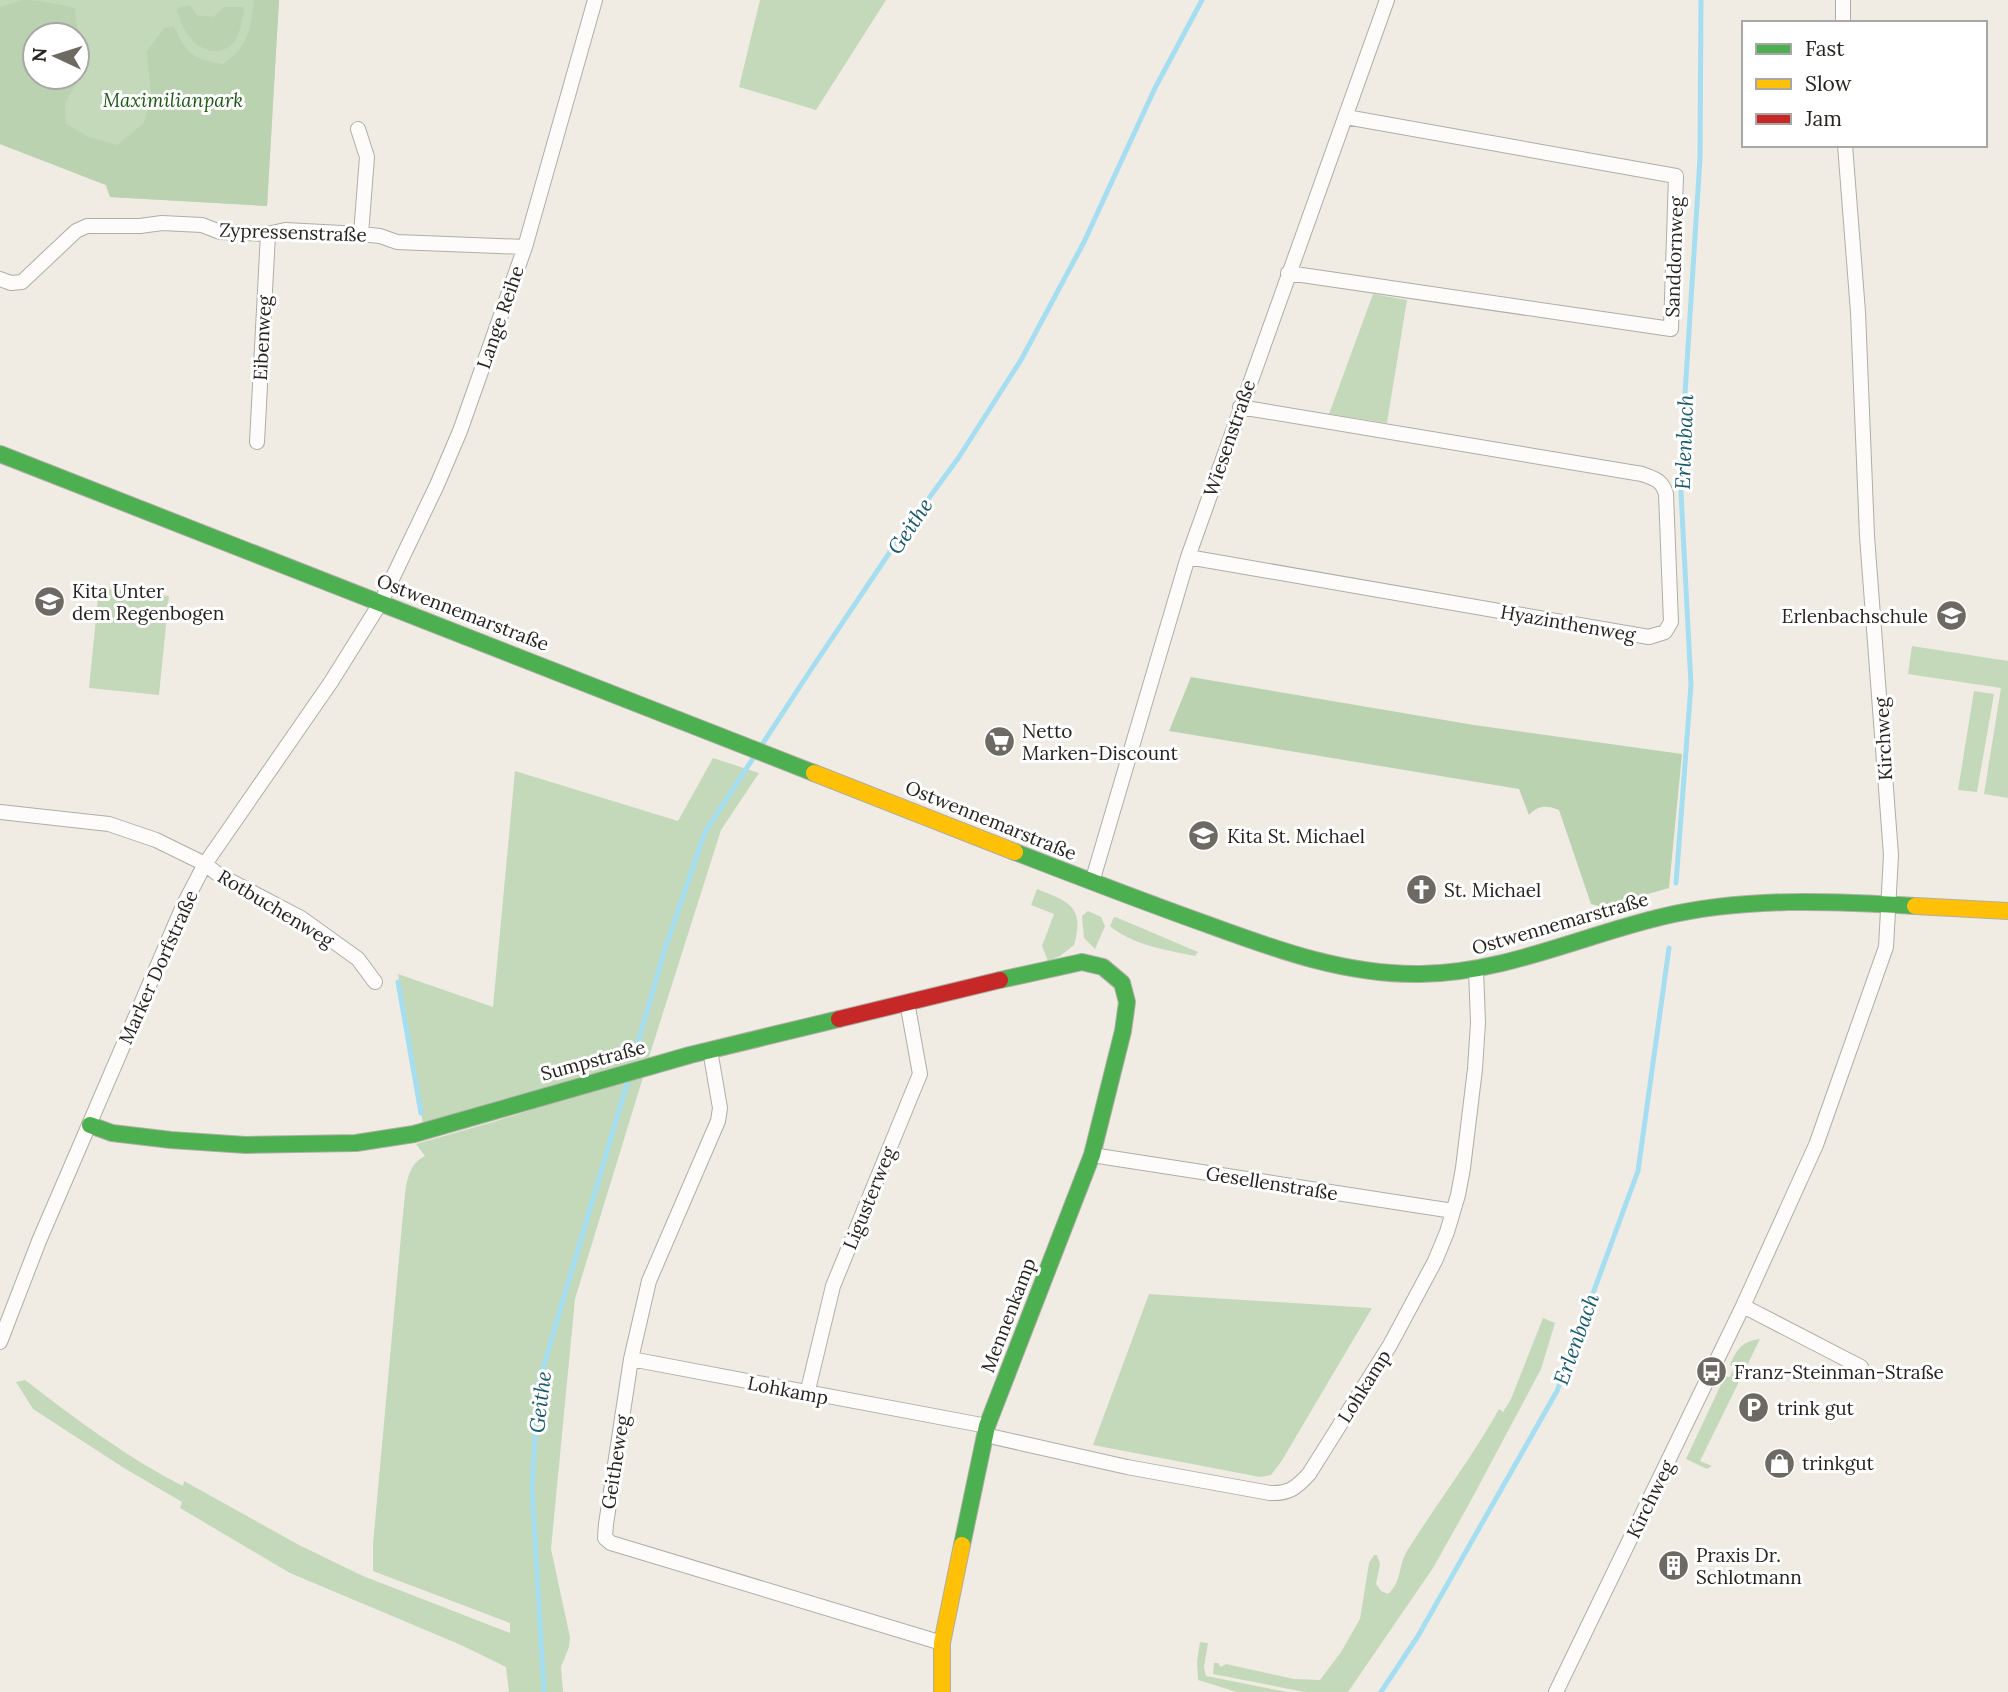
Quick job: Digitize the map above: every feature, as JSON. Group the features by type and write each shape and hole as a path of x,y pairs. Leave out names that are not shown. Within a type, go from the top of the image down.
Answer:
{"street":[{"name":"Lange Reihe","path":"368,620 381,602 460,431 525,247 595,0"},
{"name":"Wiesenstraße","path":"1092,882 1188,557 1387,0"},
{"path":"1843,0 1843,21"},
{"name":"Sanddornweg","path":"1288,273 1671,329 1676,176 1346,117"},
{"path":"358,129 367,158 361,234"},
{"name":"Kirchweg","path":"1556,1692 1743,1306 1816,1145 1886,947 1891,855 1867,537 1858,312 1845,147"},
{"name":"Zypressenstraße","path":"0,279 11,283 22,282 76,231 87,226 189,224 202,225 220,232 268,234 285,230 380,236 397,242 525,247"},
{"name":"Eibenweg","path":"257,442 268,234"},
{"name":"Hyazinthenweg","path":"1188,557 1648,637 1665,632 1671,622 1666,494 1658,480 1642,474 1240,407"},
{"name":"Ostwennemarstraße","path":"0,454 1092,882 1256,942 1332,964 1388,973 1476,969 1649,919 1693,910 1748,904 1781,902 2008,911"},
{"name":"Marker Dorfstraße","path":"0,1342 38,1241 168,940 205,864 331,682 368,620"},
{"name":"Rotbuchenweg","path":"0,812 109,824 137,832 205,864 219,875 301,918 358,959 374,982"},
{"name":"Sumpstraße","path":"90,1125 112,1133 183,1141 284,1146 356,1143 423,1132 545,1094 907,1002 1073,963 1083,962 1102,967"},
{"name":"Mennenkamp","path":"942,1692 942,1643 986,1431 1092,1155 1123,1031 1128,1002 1122,983 1102,967"},
{"name":"Lohkamp","path":"631,1359 986,1431 1140,1469 1286,1494 1309,1474 1390,1345 1435,1261 1453,1211 1463,1168 1475,1069 1478,1023 1476,969"},
{"name":"Ligusterweg","path":"807,1394 833,1286 920,1074 907,1002"},
{"name":"Geitheweg","path":"709,1051 720,1108 718,1121 649,1281 631,1359 606,1538 611,1543 942,1643"},
{"name":"Gesellenstraße","path":"1092,1155 1453,1211"},
{"path":"1743,1306 1861,1367"}],"green space":[{"name":"Maximilianpark","path":"0,0 279,0 267,206 110,197 106,185 0,144"},
{"name":"Maximilianpark","path":"23,0 75,8 76,21 21,21 21,91 72,91 65,104 66,124 89,137 117,145 144,123 151,95 147,51 164,28 174,26 192,54 223,64 238,51 247,36 254,0 279,0 267,206 110,197 106,185 0,144 0,7"},
{"path":"760,0 886,0 816,110 739,87"},
{"path":"190,5 197,15 213,17 224,7 242,7 244,9 239,33 234,42 219,51 207,50 196,44 186,32 176,10"},
{"path":"1373,294 1407,300 1387,423 1329,414"},
{"path":"99,588 169,596 159,695 89,688"},
{"path":"1912,646 2008,661 2008,798 1984,794 2001,688 1908,674"},
{"path":"1191,677 1474,725 1682,754 1669,888 1602,907 1591,904 1559,810 1543,807 1529,815 1519,789 1169,731"},
{"path":"1974,691 1994,694 1977,792 1958,790"},
{"path":"713,758 759,773 721,830 649,1057 423,1124 398,974 493,1007 515,771 678,821"},
{"path":"1037,889 1066,902 1076,914 1077,932 1074,945 1048,961 1042,946 1054,914 1031,905"},
{"path":"1088,911 1101,917 1105,926 1095,949 1084,938 1082,916"},
{"path":"1114,917 1198,952 1195,956 1129,938 1110,926"},
{"path":"644,1074 575,1299 551,1549 570,1637 561,1667 563,1692 509,1692 506,1667 461,1645 290,1573 180,1508 182,1502 33,1409 16,1382 25,1380 142,1463 183,1486 184,1481 299,1545 363,1576 510,1633 510,1623 373,1571 373,1544 406,1189 413,1166 425,1156 416,1144"},
{"path":"1149,1294 1372,1308 1281,1462 1271,1475 1260,1477 1093,1445"},
{"path":"1543,1318 1555,1323 1541,1369 1433,1568 1348,1692 1305,1692 1213,1674 1214,1663 1218,1663 1221,1667 1226,1664 1294,1679 1320,1680 1341,1652 1360,1619 1369,1563 1374,1555 1377,1555 1380,1564 1376,1584 1381,1591 1388,1594 1396,1584 1407,1551 1499,1409 1503,1412 1511,1399"},
{"path":"1760,1339 1700,1461 1712,1466 1707,1469 1686,1459 1725,1376 1730,1377 1734,1367 1730,1365 1735,1354 1744,1344"},
{"path":"1200,1642 1208,1643 1204,1667 1206,1676 1287,1692 1237,1692 1198,1680"}],"waterway":[{"name":"Geithe","path":"634,1056 665,949 705,832 894,546 959,457 1021,360 1084,242 1155,88 1202,0"},
{"name":"Erlenbach","path":"1676,883 1691,685 1680,473 1700,158 1701,0"},
{"name":"Erlenbach","path":"1381,1692 1418,1636 1557,1391 1638,1171 1669,948"},
{"path":"398,982 421,1113"},
{"name":"Geithe","path":"544,1692 532,1488 538,1385 628,1080"}],"traffic: fast":[{"path":"0,454 814,773"},
{"path":"1015,852 1286,952 1339,966 1392,973 1451,972 1512,961 1661,917 1724,906 1788,902 1915,906"},
{"path":"962,1545 987,1426 1092,1155 1123,1031 1127,1002 1122,983 1103,967 1082,962 1000,980"},
{"path":"90,1125 112,1133 171,1140 246,1145 356,1143 414,1134 690,1055 839,1019"}],"traffic: slow":[{"path":"814,773 1015,852"},
{"path":"1915,906 2008,911"},
{"path":"942,1692 942,1643 962,1545"}],"traffic: jam":[{"path":"839,1019 1000,980"}],"place":[{"name":"Kita Unter dem Regenbogen","path":"49,602"},
{"name":"Erlenbachschule","path":"1951,616"},
{"name":"Netto Marken-Discount","path":"999,742"},
{"name":"Kita St. Michael","path":"1204,836"},
{"name":"St. Michael","path":"1421,890"},
{"name":"Franz-Steinman-Straße","path":"1711,1372"},
{"name":"trink gut","path":"1754,1408"},
{"name":"trinkgut","path":"1779,1463"},
{"name":"Praxis Dr. Schlotmann","path":"1673,1566"}]}
